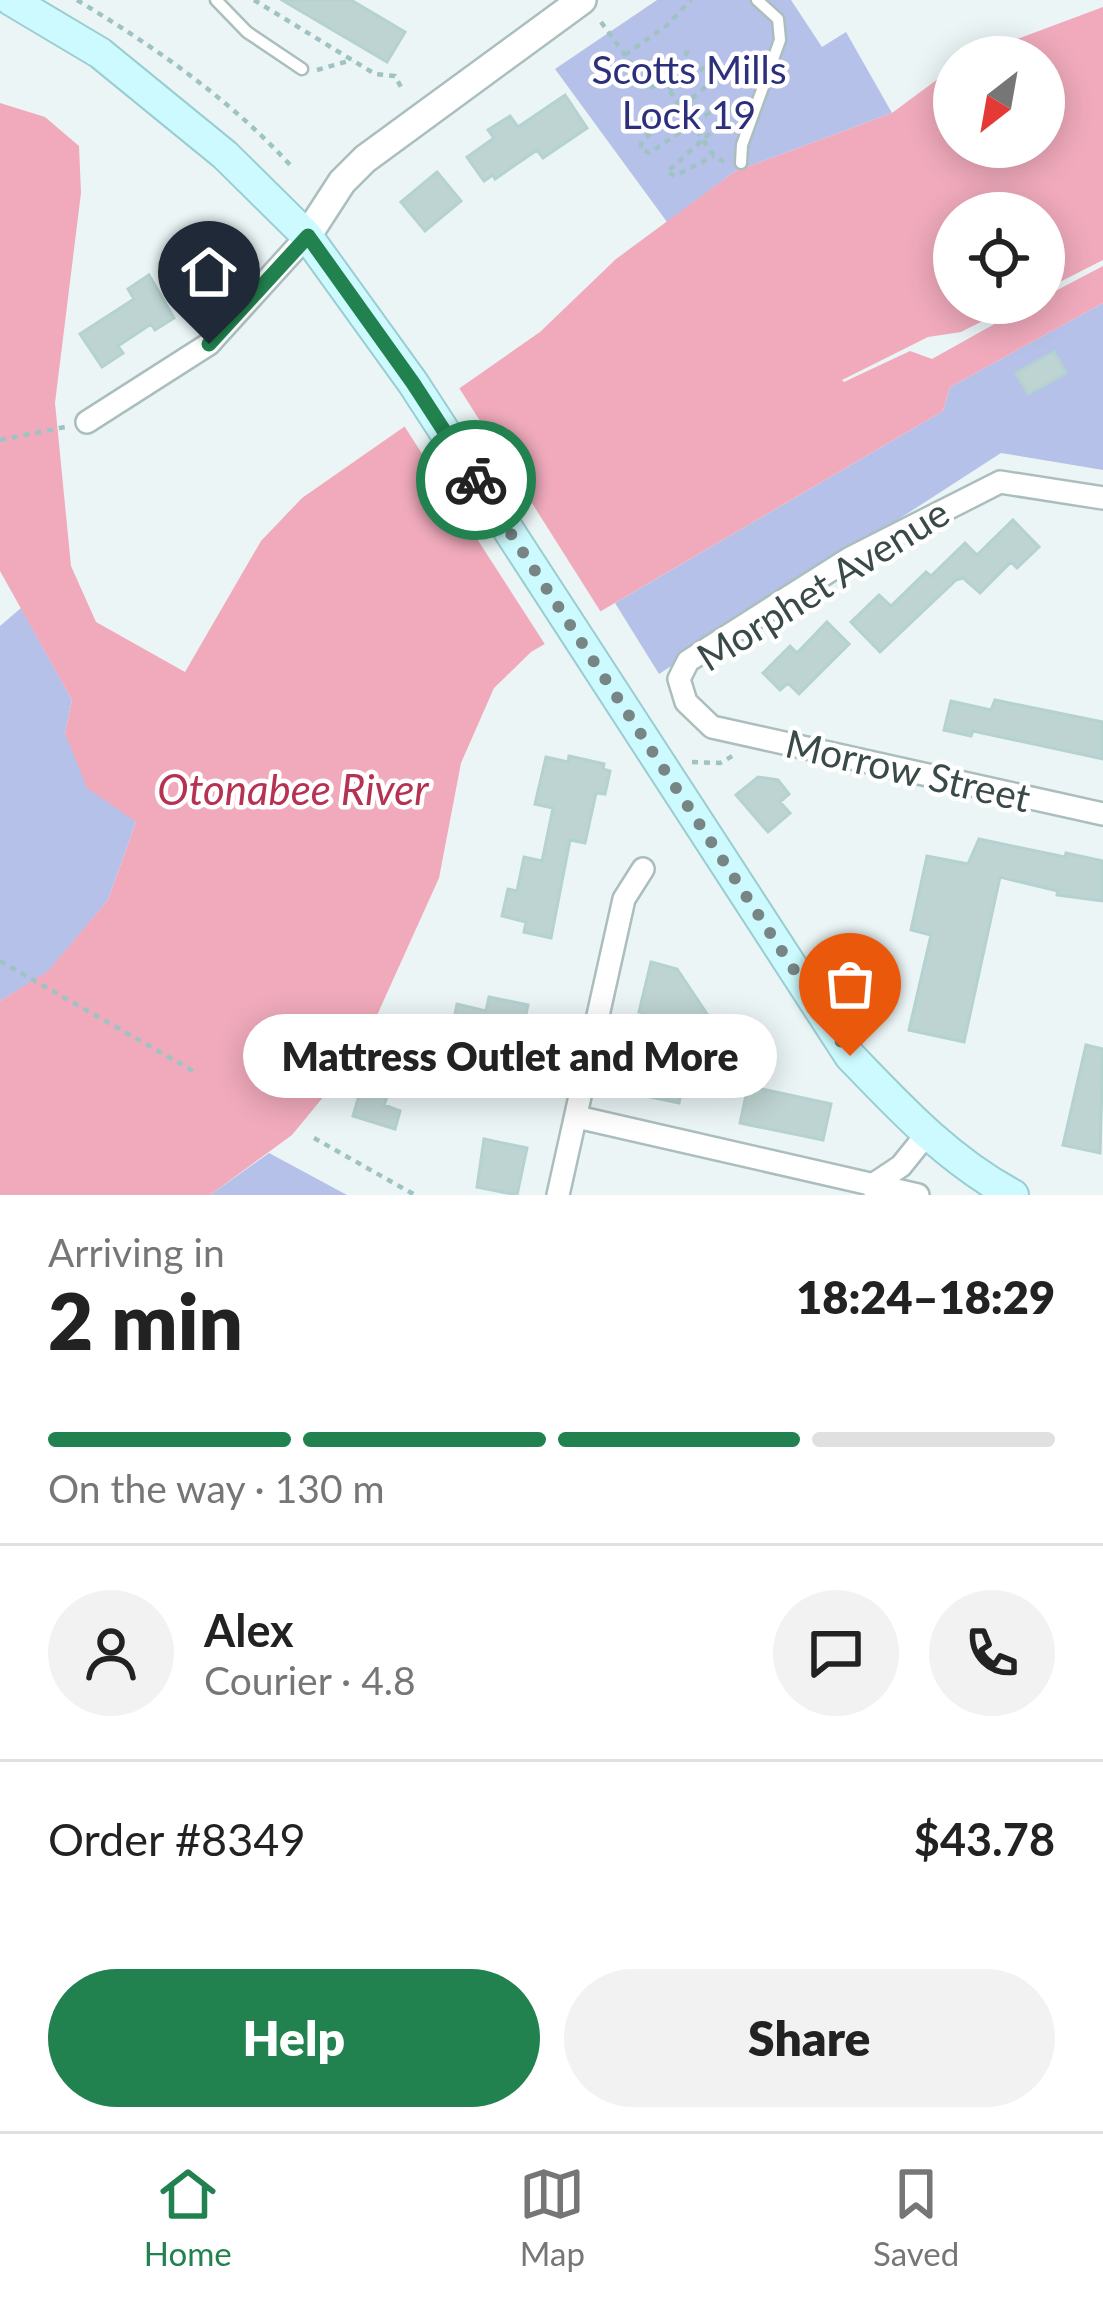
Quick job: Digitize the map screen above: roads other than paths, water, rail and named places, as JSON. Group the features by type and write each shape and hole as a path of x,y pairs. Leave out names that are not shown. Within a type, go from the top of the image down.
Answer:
{"main road":[{"path":"11,0 100,53 225,155 308,236 413,383 850,1056 926,1135 1013,1195"}],"street":[{"path":"78,424 209,344 308,236 342,182 365,159 582,0"},
{"name":"Morphet Avenue","path":"712,727 686,702 680,679 688,661 850,558 1000,482 1103,498"},
{"name":"Morrow Street","path":"712,727 1103,814"},
{"path":"558,1195 624,899 643,868"},
{"path":"577,1117 918,1195"},
{"path":"872,1186 901,1166 926,1135"}],"lane":[{"path":"216,0 247,32 302,69"},
{"path":"741,163 742,145 780,40 778,20 757,0"}],"water":[{"name":"Otonabee River","path":"1103,7 1103,260 1065,279 1065,192 933,192 933,324 977,324 961,332 928,337 842,380 910,351 932,359 994,324 1065,324 950,387 943,411 531,652 494,688 461,763 439,878 350,1075 343,1073 292,1135 210,1195 0,1195 0,1001 48,971 108,900 136,822 87,788 65,733 72,700 0,571 0,103 45,117 79,146 81,193 55,403 71,566 96,622 185,672 261,541 302,498 540,332 616,259 734,172 892,113 933,83 933,168 1065,168 1065,36 1025,36"},
{"name":"Otonabee River","path":"1103,266 1103,303 1065,324 1065,286"}],"place":[{"name":"Mattress Outlet and More","path":"850,1056"}],"park label":[{"name":"Scotts Mills Lock 19","path":"689,92"}]}
